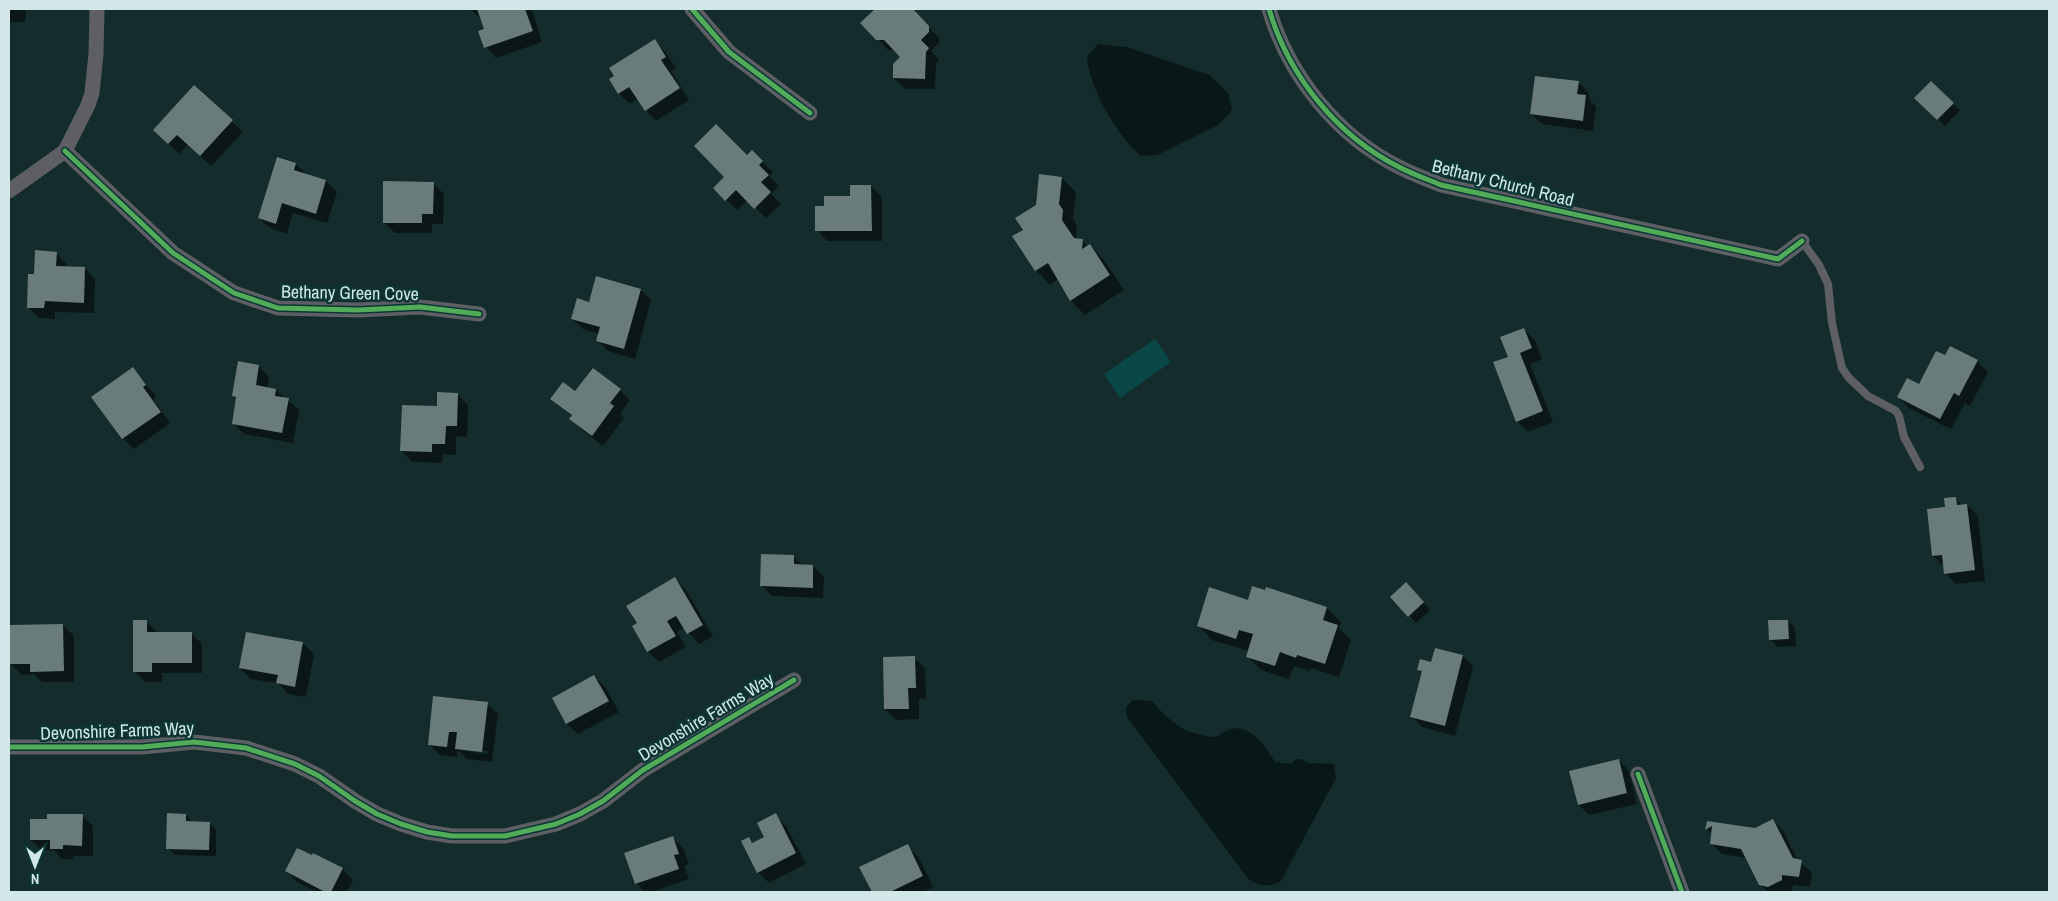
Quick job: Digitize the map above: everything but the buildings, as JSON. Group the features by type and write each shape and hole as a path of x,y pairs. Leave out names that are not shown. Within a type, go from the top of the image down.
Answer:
{"street":[{"path":"9,191 65,151 88,105 92,93 96,54 97,9"},
{"path":"692,9 729,52 810,113"},
{"name":"Bethany Church Road","path":"1269,9 1274,26 1288,57 1310,91 1332,117 1363,144 1398,167 1441,185 1778,259 1802,241"},
{"name":"Bethany Green Cove","path":"65,151 173,253 234,293 278,308 358,310 420,308 479,314"},
{"name":"Devonshire Farms Way","path":"9,747 142,747 194,742 246,748 296,764 319,776 354,801 377,814 402,824 427,832 452,836 505,836 547,826 580,814 603,801 643,770 794,680"},
{"path":"1638,774 1682,892"}],"lane":[{"path":"1802,241 1820,265 1828,284 1832,323 1842,368 1868,396 1896,411 1904,437 1920,467"}],"shaded area":[{"path":"1098,44 1127,47 1209,75 1228,93 1232,110 1218,125 1157,155 1141,156 1114,124 1093,82 1087,56"},
{"path":"1155,339 1171,362 1120,398 1104,374"},
{"path":"1133,700 1152,701 1173,722 1197,734 1217,737 1235,728 1243,729 1258,739 1275,762 1291,764 1296,759 1301,759 1308,763 1334,764 1336,778 1281,881 1265,885 1249,880 1127,717 1126,707"}],"cycle path":[{"path":"692,9 729,52 810,113"},
{"path":"1269,9 1277,33 1289,57 1302,80 1318,101 1355,139 1376,154 1409,172 1441,185 1778,259 1802,241"},
{"path":"65,151 173,253 234,293 278,308 358,310 420,307 479,314"},
{"path":"9,747 142,747 194,742 246,748 295,764 319,776 377,814 401,824 427,832 452,836 505,836 556,824 580,814 603,801 643,770 794,680"},
{"path":"1638,774 1682,892"}]}
